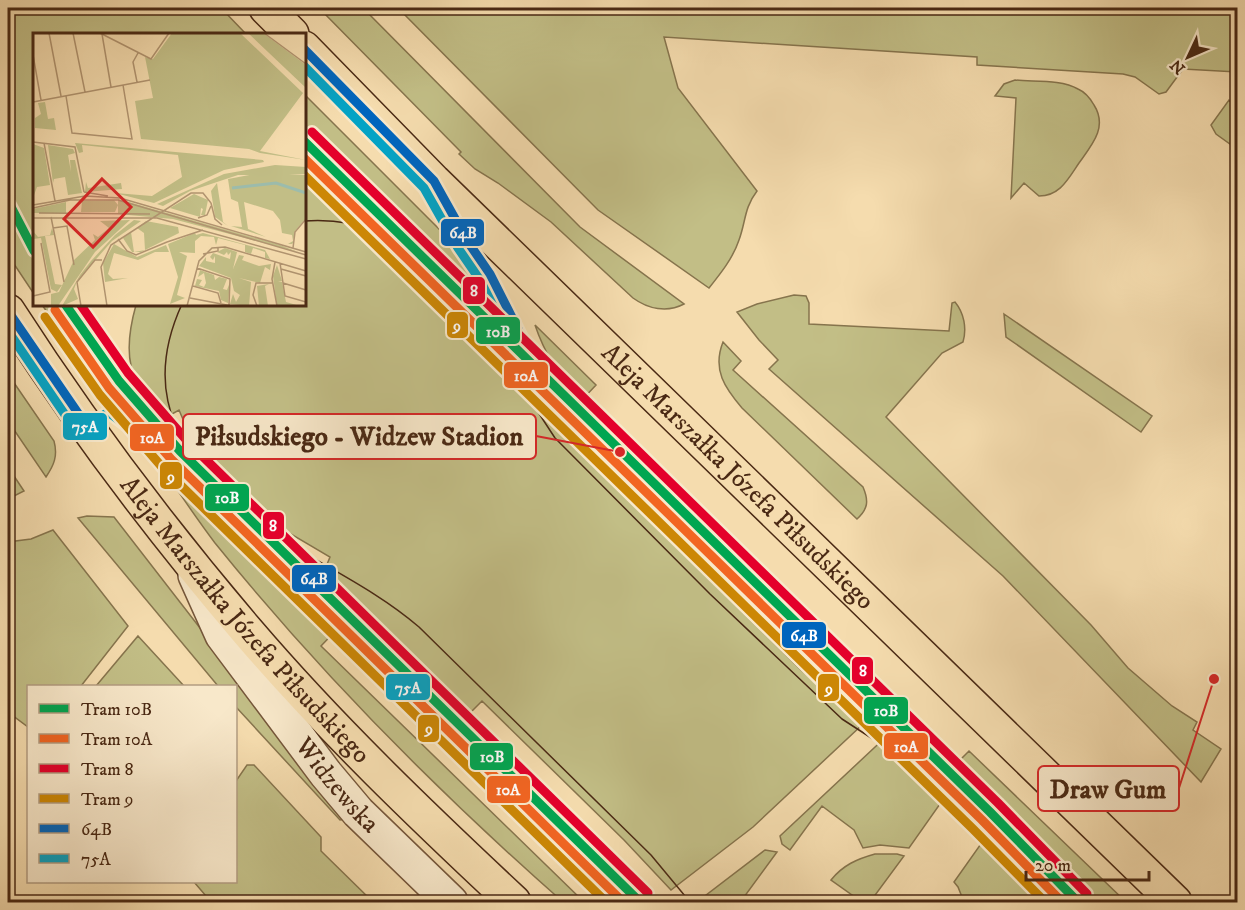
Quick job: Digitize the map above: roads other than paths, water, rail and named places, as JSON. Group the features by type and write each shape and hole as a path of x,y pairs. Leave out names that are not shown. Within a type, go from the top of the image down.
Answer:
{"main road":[{"path":"266,8 291,33"},
{"name":"Aleja Marszałka Józefa Piłsudskiego","path":"306,50 426,174 1175,903"},
{"name":"Aleja Marszałka Józefa Piłsudskiego","path":"8,312 80,416 188,560 248,632 391,784 514,903"}],"street":[{"name":"Widzewska","path":"188,560 222,634 326,774 358,812 451,903"}],"tram line":[{"name":"8","path":"312,132 998,803 1087,894"},
{"name":"10B","path":"306,143 990,812 1078,902"},
{"name":"10A","path":"306,160 982,820 1062,902"},
{"name":"9","path":"306,177 1045,902"},
{"name":"10B","path":"8,201 33,249"},
{"path":"306,221 343,222 376,232 407,248 437,272"},
{"path":"446,281 470,308 555,438 710,594 842,719 879,743 953,784 990,812"},
{"name":"10B","path":"66,306 119,381 180,451 640,902"},
{"name":"8","path":"81,306 128,373 189,443 648,893"},
{"path":"181,306 166,355 165,379 168,401 185,444 216,487"},
{"name":"10A","path":"55,310 109,388 171,459 623,902"},
{"name":"9","path":"45,317 100,395 162,467 606,902"},
{"path":"230,501 275,535 373,593 419,627 651,855 690,902"},
{"path":"1002,825 1030,861 1048,902"}],"place":[{"name":"Piłsudskiego - Widzew Stadion","path":"620,452"},
{"name":"Draw Gum","path":"1214,679"}]}
